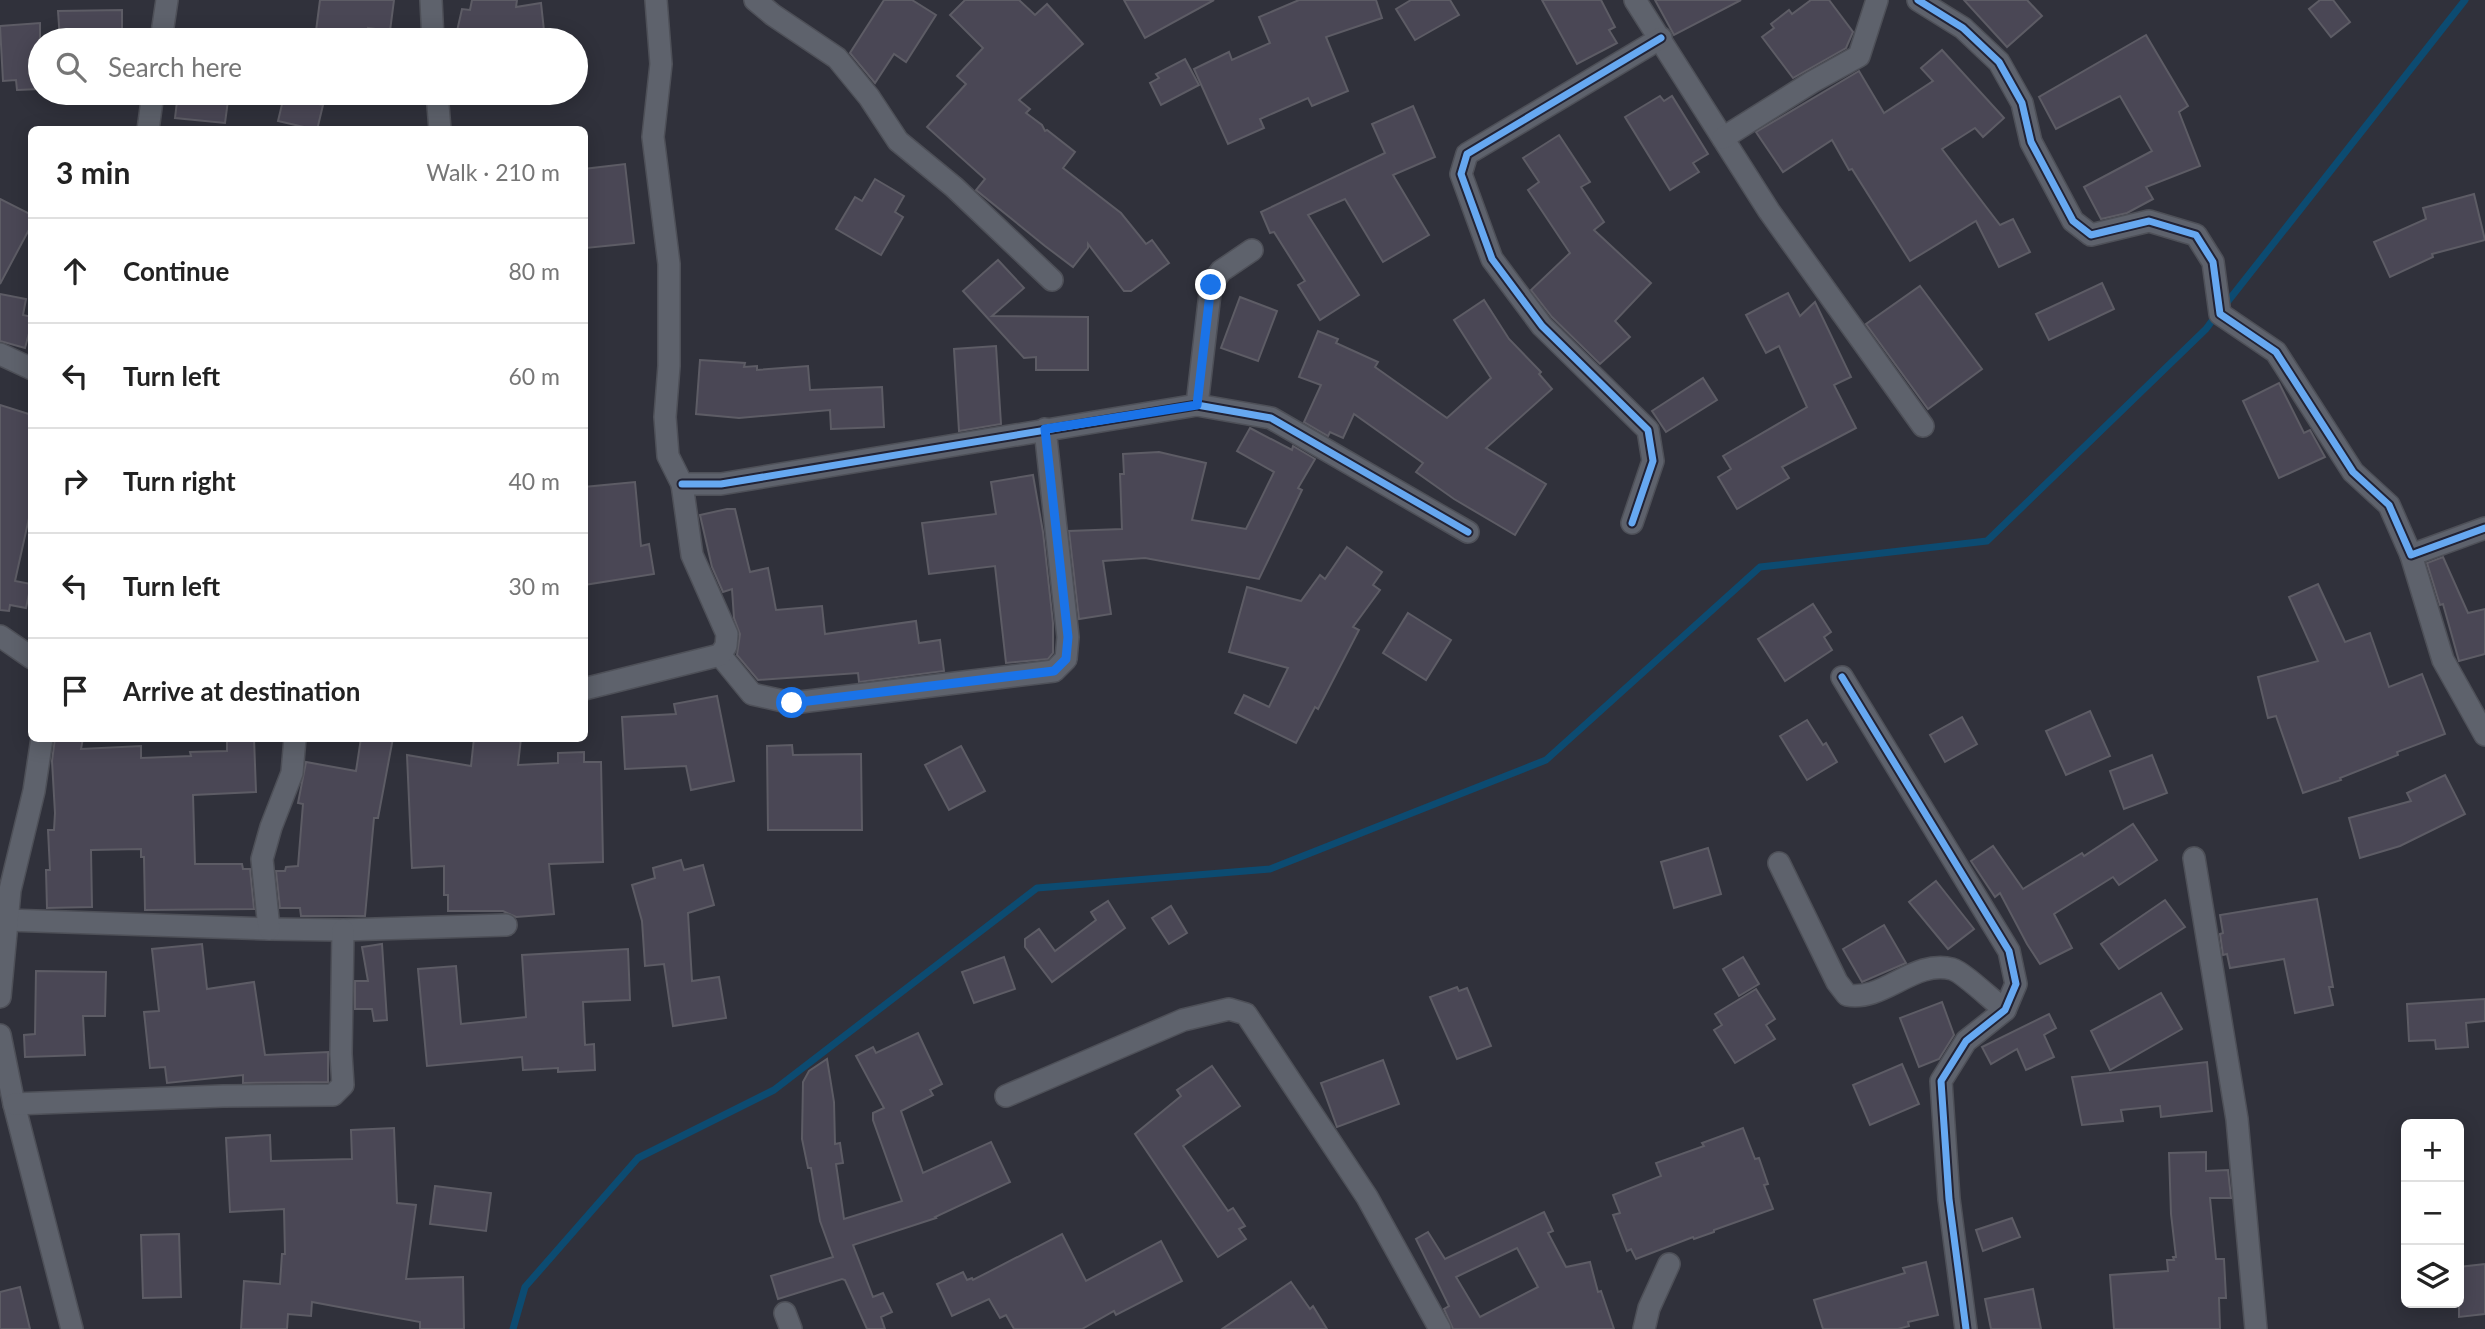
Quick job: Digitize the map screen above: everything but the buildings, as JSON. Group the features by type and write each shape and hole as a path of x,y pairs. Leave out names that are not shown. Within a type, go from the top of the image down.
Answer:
{"street":[{"path":"163,28 167,0"},
{"path":"431,0 432,28"},
{"path":"588,687 720,655 726,646 727,634 692,555 682,484 668,456 665,416 669,366 669,264 653,137 661,64 656,0"},
{"path":"755,0 772,15 837,58 869,97 898,141 954,187 1052,281"},
{"path":"1635,0 1661,37 1769,211 1923,426"},
{"path":"1723,138 1859,56 1877,0"},
{"path":"1918,0 1963,28 1999,62 2022,103 2031,142 2073,221 2091,234 2149,221 2196,235 2213,262 2220,314 2276,352 2353,472 2389,505 2411,555 2443,660 2485,735"},
{"path":"1632,523 1653,461 1648,430 1542,326 1500,270 1492,259 1461,174 1467,153 1661,37"},
{"path":"149,126 151,105"},
{"path":"438,105 440,126"},
{"path":"1197,405 1211,285 1221,271 1251,250"},
{"path":"0,354 28,367"},
{"path":"682,484 721,484 1197,405 1271,418 1468,532"},
{"path":"720,655 752,694 792,703 1054,671 1066,659 1068,637 1045,429"},
{"path":"2411,555 2485,528"},
{"path":"0,636 28,655"},
{"path":"1842,677 2010,951 2016,984 2005,1010 1966,1041 1941,1082 1949,1199 1966,1329"},
{"path":"0,997 10,890 34,791 41,742"},
{"path":"269,929 262,859 292,773 295,742"},
{"path":"2194,858 2237,1119 2256,1329"},
{"path":"1779,863 1837,982 1847,995 1860,998 1915,973 1934,969 1954,970 2005,1010"},
{"path":"6,920 343,930 506,925"},
{"path":"14,1104 223,1096 323,1097 338,1092 343,1085 343,930"},
{"path":"1006,1096 1183,1020 1229,1009 1246,1014 1367,1197 1440,1329"},
{"path":"0,1035 14,1104 72,1329"},
{"path":"1644,1329 1649,1308 1669,1264"}],"waterway":[{"path":"2225,305 2465,0"},
{"path":"513,1329 525,1287 638,1158 774,1090 1037,888 1270,869 1546,760 1760,567 1987,541 2206,329 2217,314"}],"cycle path":[{"path":"1918,0 1963,28 1999,62 2022,103 2031,142 2073,221 2091,235 2149,221 2196,235 2213,262 2220,314 2276,352 2353,472 2389,505 2411,555 2485,528"},
{"path":"1632,523 1653,461 1648,430 1542,326 1492,259 1461,174 1467,154 1661,38"},
{"path":"682,484 721,484 1197,405 1271,418 1468,532"},
{"path":"1842,677 2009,951 2016,984 2005,1010 1966,1041 1941,1081 1949,1199 1966,1329"}],"route":[{"path":"792,703 1054,671 1066,659 1068,637 1045,429 1197,405 1211,285"}]}
